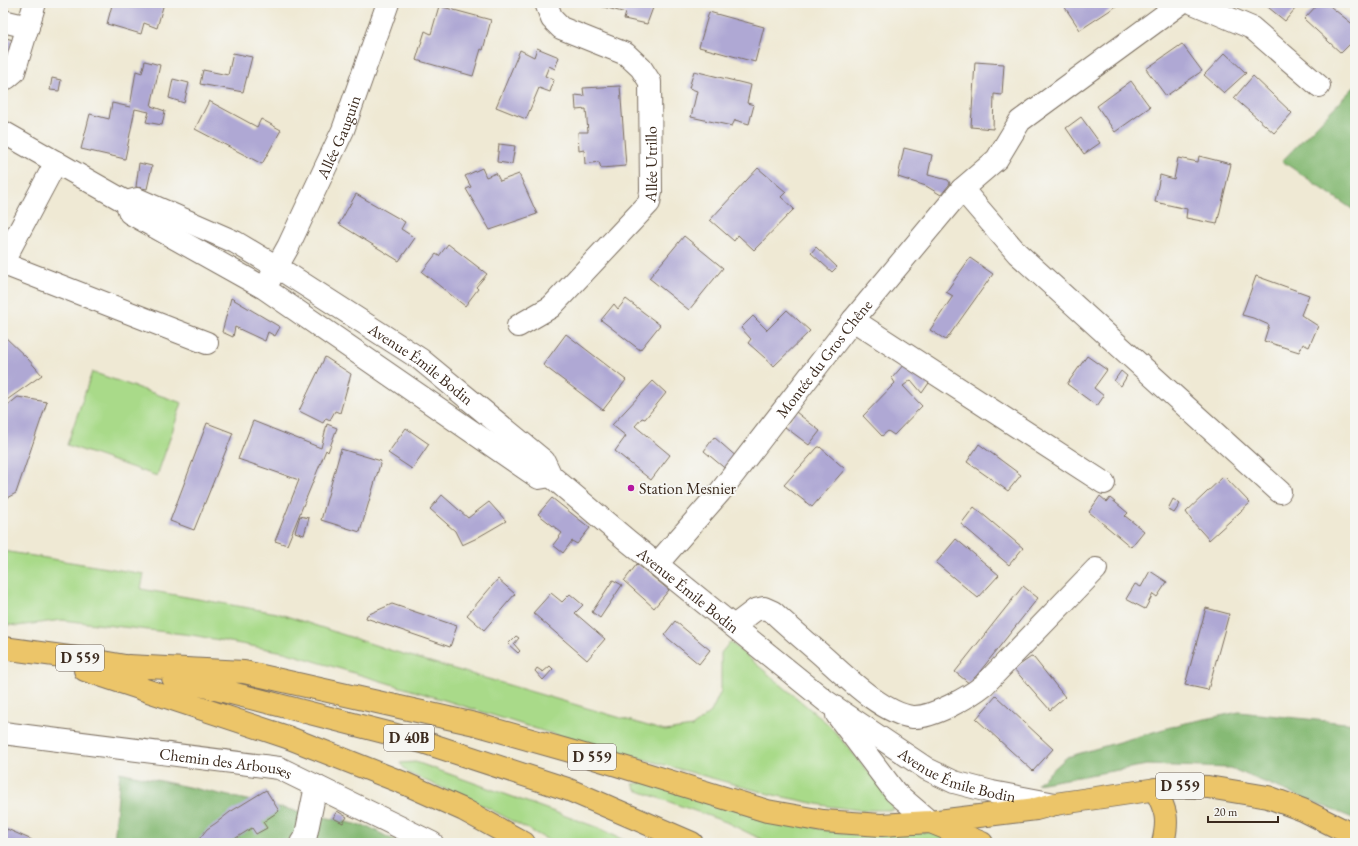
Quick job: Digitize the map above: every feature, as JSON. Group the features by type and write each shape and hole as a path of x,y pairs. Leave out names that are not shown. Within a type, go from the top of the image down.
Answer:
{"main road":[{"name":"D 559","path":"3,648 128,666 244,672 467,722 584,755 767,811 823,821 881,825 930,822 1036,808 1177,786 1208,787 1268,797 1303,810 1355,836"},
{"name":"D 559","path":"33,652 287,737 406,784 464,810 524,843"},
{"name":"D 40B","path":"128,666 423,742 567,789 692,843"},
{"name":"D 559","path":"1155,789 1164,806 1166,834 1163,843"},
{"name":"D 559","path":"930,822 982,843"}],"street":[{"path":"3,78 7,78 14,72 35,3"},
{"name":"Allée Gauguin","path":"277,267 288,247 343,130 388,3"},
{"name":"Allée Utrillo","path":"518,326 551,308 649,203 651,191 650,82 641,68 626,54 561,28 552,19 546,3"},
{"name":"Montée du Gros Chêne","path":"657,564 720,492 853,320 962,189 997,159 1020,121 1181,3"},
{"path":"1193,3 1252,28 1319,86"},
{"path":"3,21 28,27"},
{"name":"Avenue Émile Bodin","path":"3,132 126,202 130,213 264,288 539,478 551,476"},
{"path":"56,162 4,260 4,264 207,343"},
{"path":"962,189 1018,253 1280,492"},
{"name":"Avenue Émile Bodin","path":"126,202 137,199 235,242 277,267 420,359 544,461 551,476 827,702 927,769 954,782 992,792 1056,804"},
{"path":"264,288 277,267"},
{"path":"853,320 1104,483"},
{"path":"734,626 754,610 764,608 773,612 862,691 896,713 914,717 931,714 974,693 984,685 1096,569"},
{"name":"Avenue Émile Bodin","path":"827,702 895,792 930,822"},
{"name":"Chemin des Arbouses","path":"3,733 279,768 432,843"},
{"path":"300,843 306,835 316,786"}],"green space":[{"path":"1355,86 1355,211 1282,161"},
{"path":"92,372 182,403 157,476 67,445"},
{"path":"3,551 144,574 141,589 277,613 393,651 665,731 692,727 711,712 721,691 721,653 730,642 829,725 887,794 894,810 860,810 827,806 769,794 546,732 284,652 192,635 62,620 17,626 3,624"},
{"path":"1239,712 1355,724 1355,819 1230,768 1147,765 1037,784 1067,757 1181,724"},
{"path":"416,762 596,827 630,843 554,843 486,807 408,773 400,763"},
{"path":"120,772 369,827 399,843 114,843"},
{"path":"645,782 820,829 856,835 932,832 955,843 769,843 726,822 636,790 633,784"}],"building":[{"path":"107,3 164,3 157,28 144,23 141,34 107,24 112,5"},
{"path":"601,3 647,3 654,5 647,24 624,19 626,13 600,6"},
{"path":"1069,3 1121,3 1080,30 1064,6"},
{"path":"1263,3 1300,3 1285,21"},
{"path":"1319,3 1326,3 1355,26 1355,39 1341,53 1304,19"},
{"path":"439,6 491,20 483,50 481,49 473,76 416,60 425,31 431,34"},
{"path":"709,12 764,27 755,62 699,47"},
{"path":"3,37 13,40 6,67 3,66"},
{"path":"1182,44 1202,71 1166,96 1146,69"},
{"path":"537,48 559,57 555,69 549,66 545,76 554,80 550,92 539,88 526,119 496,107 520,50 534,57"},
{"path":"233,53 252,57 243,92 200,84 203,70 228,75"},
{"path":"1225,53 1246,73 1224,93 1204,75"},
{"path":"145,61 160,65 151,106 165,111 162,125 146,122 149,112 135,109 125,159 81,149 90,114 109,119 112,103 130,107 136,71 142,73"},
{"path":"975,62 1004,64 1002,95 994,94 993,129 971,127"},
{"path":"694,71 751,85 747,103 754,105 749,124 735,120 732,126 691,117 697,91 689,88"},
{"path":"1253,76 1292,113 1274,133 1234,98"},
{"path":"52,78 61,80 59,91 50,90"},
{"path":"173,79 189,83 184,103 169,98"},
{"path":"1131,81 1150,107 1115,132 1097,106"},
{"path":"620,86 626,166 601,168 599,162 585,164 584,150 579,151 578,132 588,132 586,109 576,110 575,95 584,96 583,88"},
{"path":"209,101 257,127 261,119 281,130 262,164 195,129"},
{"path":"1081,117 1100,143 1084,154 1066,128"},
{"path":"499,144 515,146 512,164 497,162"},
{"path":"904,148 932,155 928,175 948,180 950,183 941,195 926,186 898,177"},
{"path":"1199,156 1231,164 1217,224 1186,218 1187,209 1155,202 1160,175 1174,179 1178,158 1198,162"},
{"path":"139,163 152,166 147,189 136,187"},
{"path":"482,168 486,177 496,173 500,181 519,174 537,214 490,230 466,189 471,187 465,176"},
{"path":"758,168 786,192 781,197 794,209 754,250 738,235 734,241 710,220"},
{"path":"356,194 405,222 401,229 415,238 399,261 339,224"},
{"path":"684,236 723,268 689,310 649,278"},
{"path":"448,244 487,274 476,287 478,289 465,306 422,272 436,254 439,256"},
{"path":"816,247 837,267 832,272 811,253"},
{"path":"970,258 993,274 946,340 930,330 953,296 946,292"},
{"path":"1256,276 1309,295 1301,315 1318,326 1309,347 1303,344 1299,352 1264,341 1269,325 1242,315"},
{"path":"231,298 280,327 275,336 268,332 265,341 235,327 233,337 222,332"},
{"path":"626,299 660,325 640,350 601,320 614,304 618,309"},
{"path":"787,310 810,331 774,366 748,343 751,339 741,328 753,316 767,330"},
{"path":"566,334 626,380 603,410 543,365"},
{"path":"3,335 42,375 4,402 3,401"},
{"path":"1087,356 1107,370 1094,388 1104,396 1097,406 1067,384"},
{"path":"325,357 351,374 340,413 335,411 330,420 326,418 323,423 299,411"},
{"path":"905,363 931,380 922,393 911,380 903,386 922,406 894,435 888,431 882,436 863,416 895,383 892,378"},
{"path":"1121,371 1127,376 1121,386 1114,381"},
{"path":"653,381 666,393 645,419 642,418 635,426 670,455 651,480 615,451 626,436 612,425"},
{"path":"18,397 47,402 16,493 3,500 3,409"},
{"path":"796,412 820,431 809,445 785,427"},
{"path":"253,421 321,448 327,424 337,428 328,452 326,450 287,545 275,541 299,480 238,459"},
{"path":"207,423 233,433 194,530 170,521"},
{"path":"406,428 429,444 412,469 388,453"},
{"path":"714,437 739,459 728,471 704,451"},
{"path":"979,444 1021,475 1008,491 967,462"},
{"path":"818,447 820,447 845,469 812,507 784,485"},
{"path":"341,449 381,461 360,532 321,520"},
{"path":"1224,476 1250,503 1209,540 1186,512"},
{"path":"442,495 468,518 489,502 506,521 462,545 455,531 430,509"},
{"path":"1100,496 1107,502 1110,498 1128,513 1125,516 1144,531 1131,547 1089,512"},
{"path":"552,498 590,528 577,544 572,541 563,553 553,545 562,533 538,514"},
{"path":"1173,499 1180,504 1174,513 1168,509"},
{"path":"974,507 1023,548 1009,565 961,524"},
{"path":"300,516 309,518 304,535 295,532"},
{"path":"956,539 999,575 978,598 936,563"},
{"path":"637,564 669,590 654,608 624,581"},
{"path":"1150,571 1167,582 1157,597 1153,594 1145,609 1126,599 1135,584 1141,587"},
{"path":"498,579 515,594 484,630 467,615"},
{"path":"613,580 622,585 600,618 592,612"},
{"path":"1023,586 1038,598 970,684 955,672"},
{"path":"551,593 562,602 570,594 583,605 575,613 605,639 587,660 533,613"},
{"path":"392,604 457,626 450,647 366,618 367,615"},
{"path":"1206,608 1229,614 1208,690 1185,685"},
{"path":"675,621 710,650 699,664 664,635"},
{"path":"516,636 519,638 514,644 520,651 518,653 508,644"},
{"path":"1031,657 1034,658 1065,697 1050,710 1014,669"},
{"path":"550,666 553,669 543,680 535,671 537,668 543,672"},
{"path":"996,696 1053,749 1033,771 976,719"},
{"path":"266,790 279,811 263,822 267,828 256,834 252,828 228,843 196,843 207,829 230,812"},
{"path":"337,811 347,817 343,823 333,818"},
{"path":"7,829 32,840 30,843 3,843"}],"place":[{"name":"Station Mesnier","path":"631,488"}]}
